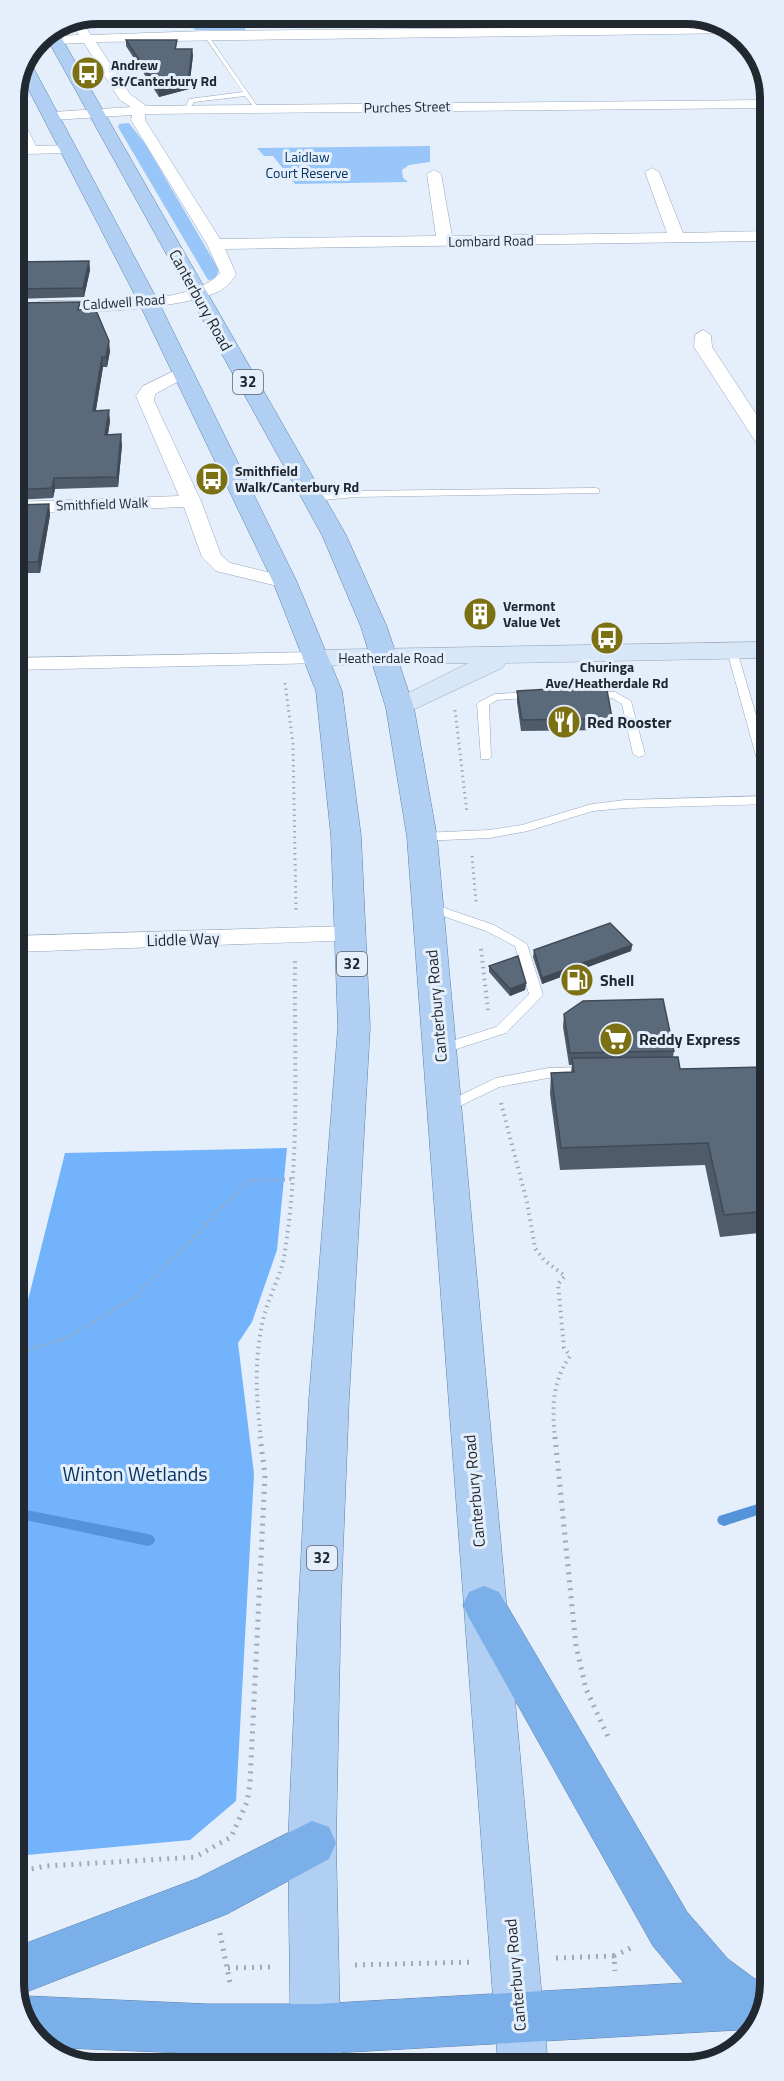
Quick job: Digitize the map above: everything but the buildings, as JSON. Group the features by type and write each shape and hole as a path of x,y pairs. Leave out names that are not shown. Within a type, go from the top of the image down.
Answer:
{"highway":[{"path":"484,1605 670,1929 711,1976 756,2005"},
{"path":"24,1969 210,1897 312,1843"},
{"path":"35,2021 230,2030 316,2048 521,2042 609,2011 756,2005"}],"main road":[{"name":"Canterbury Road","path":"54,38 334,535 374,627 400,708 412,764 422,837 521,2042"},
{"name":"32","path":"29,74 53,116 68,150 148,303 285,582 329,691 339,761 354,1027 329,1411 312,1843 316,2048"},
{"name":"Heatherdale Road","path":"315,658 760,650"},
{"path":"400,708 445,683 509,656"}],"street":[{"path":"58,36 205,35 369,28 586,26 713,29"},
{"path":"80,27 125,97 139,105 138,120 215,244"},
{"name":"Purches Street","path":"53,116 140,110 760,103"},
{"path":"24,137 31,151 68,150"},
{"path":"652,172 677,238"},
{"path":"434,174 445,242"},
{"name":"Lombard Road","path":"215,244 760,236"},
{"name":"Caldwell Road","path":"25,306 148,303 198,295 222,285 228,274 215,244"},
{"path":"704,335 703,347 760,434"},
{"path":"182,372 149,390 145,396 191,501 212,557 223,567 285,582"},
{"name":"Smithfield Walk","path":"24,508 191,501"},
{"name":"Heatherdale Road","path":"24,664 315,658"},
{"name":"Liddle Way","path":"24,944 350,934"}],"lane":[{"path":"205,35 258,109"},
{"path":"186,110 191,100 247,94"},
{"path":"314,498 356,494 596,491"},
{"path":"732,651 760,749"},
{"path":"572,694 606,693 622,698 627,703 639,754"},
{"path":"485,757 483,704 495,697 507,695 550,695"},
{"path":"422,837 470,835 524,828 592,808 625,804 760,800"},
{"path":"427,906 478,924 521,944 536,995 501,1030 441,1049"},
{"path":"445,1108 496,1083 548,1073 607,1071"}],"path":[{"path":"285,683 293,744 296,915"},
{"path":"454,700 491,1034"},
{"path":"199,1855 231,1837 247,1802 250,1783 266,1475 256,1399 256,1364 263,1319 285,1254 293,1179 296,956"},
{"path":"496,1083 527,1202 535,1248 544,1260 565,1276 558,1284 564,1348 570,1356 561,1369 554,1389 554,1432 576,1646 586,1689 610,1741"},
{"path":"24,1350 65,1339 136,1296 248,1181 293,1179"},
{"path":"228,1968 614,1956 670,1929"},
{"path":"592,2057 602,2044 616,1981 614,1956"}],"green space":[{"path":"190,24 245,24 245,30 195,30"},
{"path":"129,123 146,145 219,270 215,279 208,280 118,127 119,124"},
{"name":"Laidlaw Court Reserve","path":"430,146 430,162 409,165 402,170 403,178 408,182 295,184 273,156 264,156 257,148"},
{"name":"Winton Wetlands","path":"287,1148 277,1250 252,1322 238,1343 254,1474 236,1801 190,1840 24,1855 24,1304 27,1304 65,1153"}],"waterway":[{"path":"724,1520 760,1508"},
{"path":"24,1515 148,1540"}],"place":[{"name":"Andrew St/Canterbury Rd","path":"88,73"},
{"name":"Smithfield Walk/Canterbury Rd","path":"212,479"},
{"name":"Vermont Value Vet","path":"480,614"},
{"name":"Churinga Ave/Heatherdale Rd","path":"607,638"},
{"name":"Red Rooster","path":"564,722"},
{"name":"Shell","path":"577,980"},
{"name":"Reddy Express","path":"616,1039"}]}
